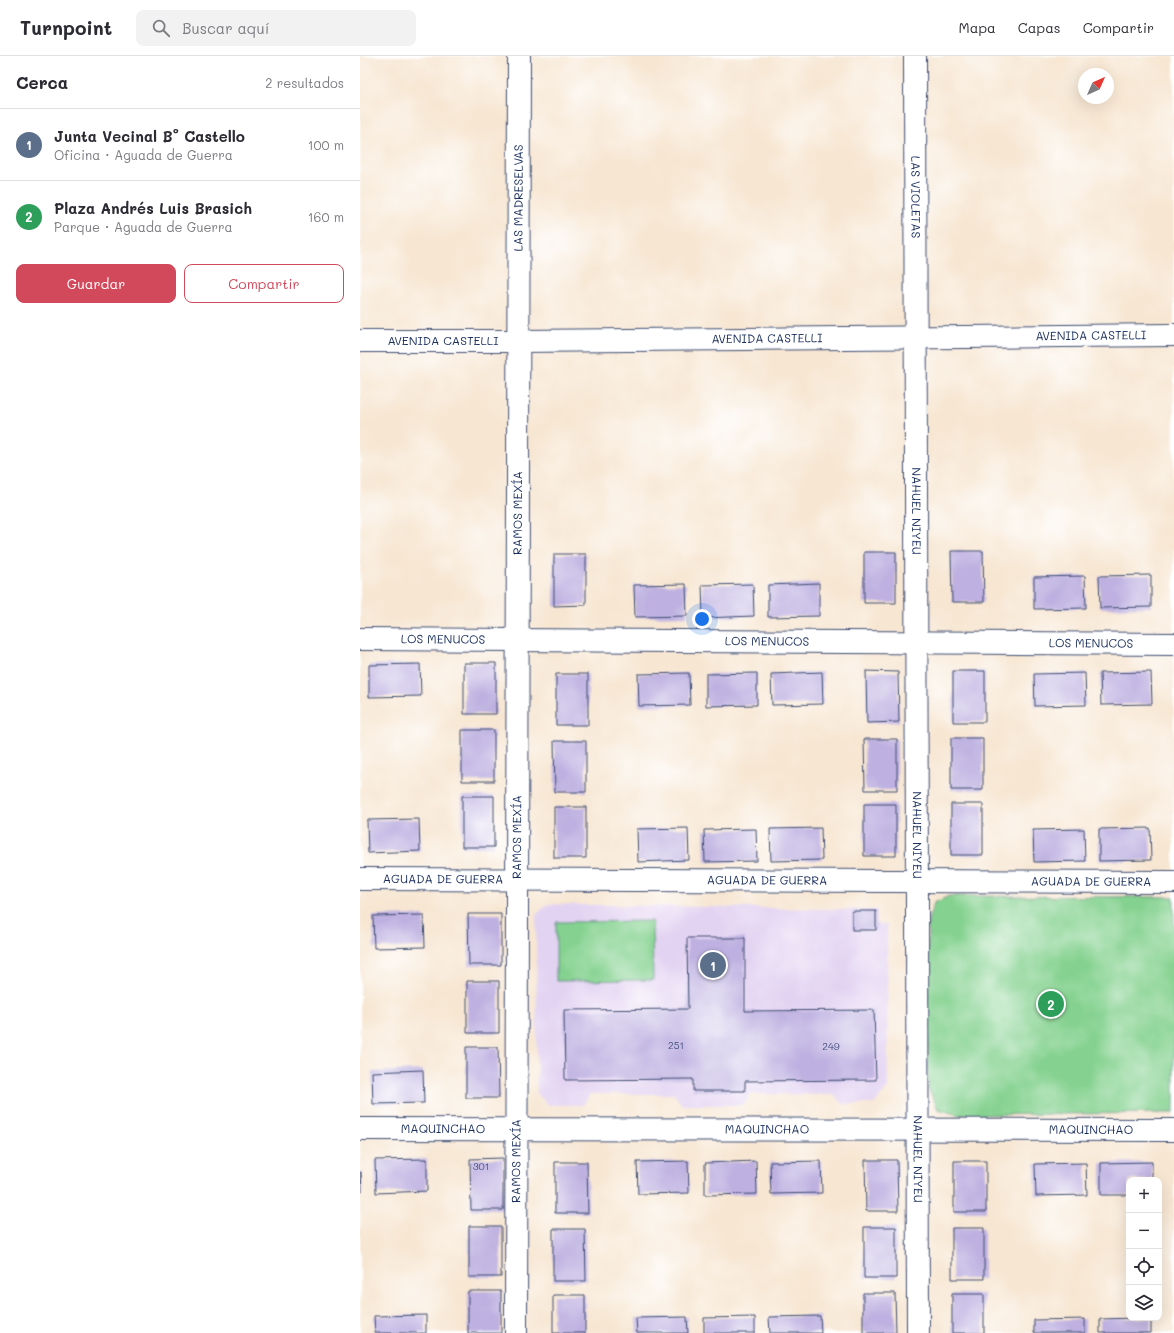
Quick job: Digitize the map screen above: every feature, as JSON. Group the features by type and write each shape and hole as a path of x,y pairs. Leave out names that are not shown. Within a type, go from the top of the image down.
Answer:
{"street":[{"name":"LAS MADRESELVAS","path":"519,56 519,341"},
{"name":"LAS VIOLETAS","path":"915,56 915,337"},
{"name":"AVENIDA CASTELLI","path":"360,341 1174,335"},
{"name":"NAHUEL NIYEU","path":"915,337 918,1333"},
{"name":"RAMOS MEXÍA","path":"516,1333 519,341"},
{"name":"LOS MENUCOS","path":"360,639 1174,644"},
{"name":"AGUADA DE GUERRA","path":"360,879 1174,882"},
{"name":"MAQUINCHAO","path":"360,1129 1174,1130"}],"shaded area":[{"path":"547,904 877,910 877,924 887,925 888,1088 874,1104 842,1104 835,1095 751,1094 744,1105 682,1105 674,1094 590,1094 583,1105 549,1105 537,1094 536,915"}],"green space":[{"path":"949,896 1174,897 1174,1113 958,1115 938,1109 928,1088 928,920 934,903"},
{"path":"652,921 653,980 556,981 556,922"}],"building":[{"path":"951,551 983,551 984,602 952,602"},
{"path":"864,552 896,552 896,603 864,603"},
{"path":"554,554 586,554 586,605 554,606"},
{"path":"1151,575 1151,607 1100,608 1099,576"},
{"path":"1085,576 1086,608 1034,609 1034,577"},
{"path":"819,583 819,616 768,617 768,585"},
{"path":"686,584 687,616 635,617 634,585"},
{"path":"753,584 754,616 703,618 702,585"},
{"path":"464,663 496,663 496,714 464,714"},
{"path":"420,664 421,696 369,697 369,665"},
{"path":"866,671 898,672 899,722 867,723"},
{"path":"953,671 985,671 985,722 953,722"},
{"path":"822,672 823,704 772,705 771,674"},
{"path":"1151,672 1152,704 1101,705 1100,673"},
{"path":"689,673 690,705 639,706 638,674"},
{"path":"757,673 757,705 706,706 706,674"},
{"path":"1085,673 1086,705 1035,706 1034,674"},
{"path":"556,674 588,674 588,725 556,725"},
{"path":"462,730 494,730 494,781 462,781"},
{"path":"951,738 983,738 983,790 951,790"},
{"path":"864,739 897,739 897,790 865,790"},
{"path":"554,741 586,741 586,792 555,792"},
{"path":"462,796 494,796 494,847 462,847"},
{"path":"864,804 896,804 896,856 864,856"},
{"path":"951,804 983,804 983,855 951,855"},
{"path":"554,807 586,807 586,858 554,858"},
{"path":"419,819 420,851 368,853 367,820"},
{"path":"688,828 689,860 638,862 637,829"},
{"path":"821,828 822,860 771,861 770,829"},
{"path":"1150,828 1151,860 1099,861 1099,829"},
{"path":"756,829 757,861 705,862 704,830"},
{"path":"1084,829 1085,861 1034,862 1033,830"},
{"path":"852,911 876,911 876,930 852,930"},
{"path":"468,914 501,914 501,965 469,965"},
{"path":"424,915 425,947 374,948 373,916"},
{"path":"687,938 745,938 745,1011 874,1010 876,1080 745,1081 745,1091 693,1091 693,1079 565,1080 564,1010 688,1009"},
{"path":"467,981 499,981 499,1033 467,1033"},
{"path":"466,1047 498,1047 499,1098 466,1098"},
{"path":"423,1070 424,1103 373,1104 372,1072"},
{"path":"503,1158 503,1210 471,1210 470,1159"},
{"path":"427,1159 427,1191 376,1193 375,1160"},
{"path":"865,1160 897,1160 898,1211 866,1211"},
{"path":"688,1161 689,1193 638,1194 637,1162"},
{"path":"756,1161 757,1194 705,1195 705,1163"},
{"path":"821,1161 822,1193 771,1194 770,1162"},
{"path":"954,1161 986,1161 986,1212 954,1212"},
{"path":"555,1162 587,1162 588,1213 555,1213"},
{"path":"1152,1162 1152,1177 1126,1177 1126,1195 1101,1195 1101,1163"},
{"path":"1086,1163 1087,1195 1036,1196 1035,1164"},
{"path":"361,1172 362,1192 360,1192"},
{"path":"469,1226 501,1226 501,1277 469,1277"},
{"path":"864,1227 896,1227 896,1278 864,1278"},
{"path":"952,1228 984,1228 984,1279 952,1279"},
{"path":"553,1229 585,1229 586,1281 553,1281"},
{"path":"468,1291 501,1291 501,1333 468,1333"},
{"path":"863,1293 895,1293 896,1333 863,1333"},
{"path":"952,1294 984,1294 984,1333 952,1333"},
{"path":"553,1295 585,1295 585,1333 553,1333"},
{"path":"426,1315 426,1333 375,1333 374,1316"},
{"path":"820,1316 821,1333 770,1333 769,1317"},
{"path":"687,1317 688,1333 637,1333 636,1318"},
{"path":"755,1317 755,1333 704,1333 704,1318"},
{"path":"1126,1318 1126,1321 1151,1321 1151,1333 1100,1333 1100,1319"},
{"path":"1085,1319 1085,1333 1034,1333 1034,1320"}],"place":[{"name":"Junta Vecinal B° Castello","path":"713,965"},
{"name":"Plaza Andrés Luis Brasich","path":"1051,1004"}]}
